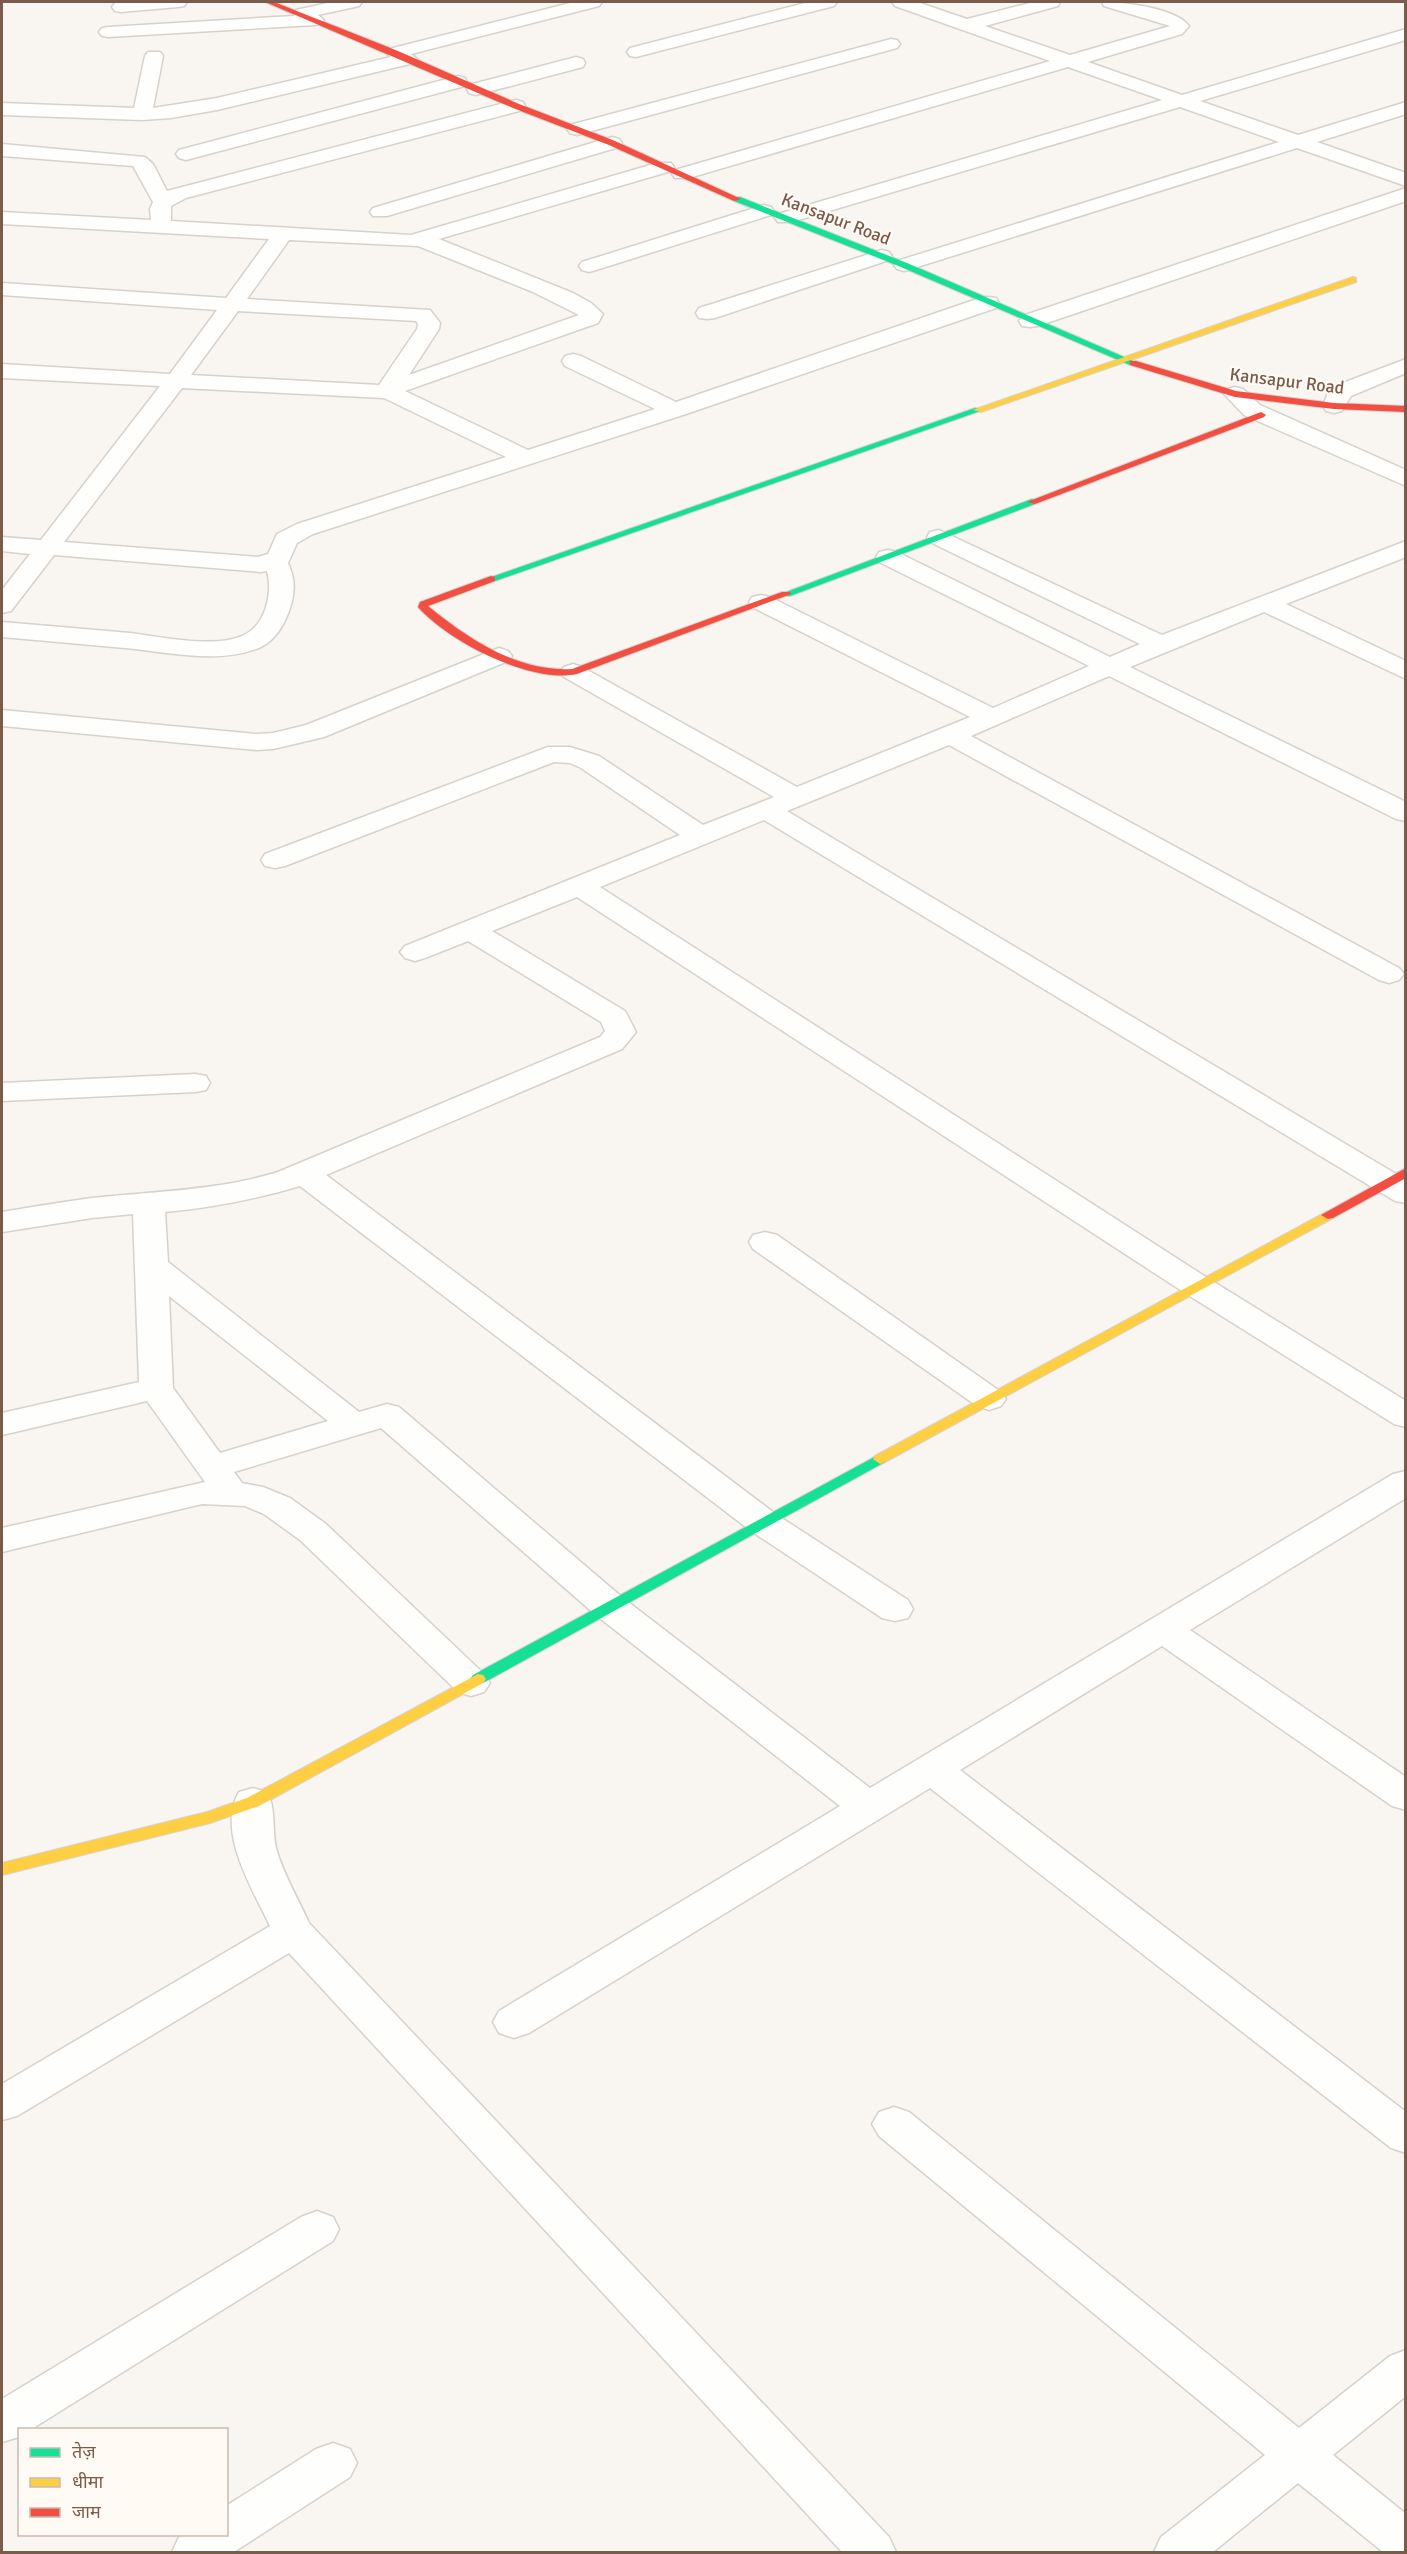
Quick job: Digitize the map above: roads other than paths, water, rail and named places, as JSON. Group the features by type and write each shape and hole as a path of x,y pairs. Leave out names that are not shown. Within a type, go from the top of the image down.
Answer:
{"street":[{"path":"121,7 178,2"},
{"name":"Kansapur Road","path":"269,2 402,56 516,106 612,143 764,211 904,265 1120,359 1199,385 1235,394 1334,406 1406,410"},
{"path":"108,32 309,17 353,2"},
{"path":"2,109 142,114 192,109 402,56 593,2"},
{"path":"636,52 828,2"},
{"path":"902,2 970,24 1065,61 1406,180"},
{"path":"970,24 1052,2"},
{"path":"2,218 282,236 401,242 422,240 1176,30 1180,26 1176,22 1110,2"},
{"path":"785,218 1406,34"},
{"path":"577,129 891,44"},
{"path":"142,114 154,56"},
{"path":"476,89 576,63"},
{"path":"186,154 458,81"},
{"path":"162,228 161,208 163,202 170,197 216,183 516,106"},
{"path":"904,265 1406,108"},
{"path":"380,212 612,143"},
{"path":"2,150 138,161 143,164 163,202"},
{"path":"1030,321 1406,194"},
{"path":"589,266 764,211"},
{"path":"2,606 174,382 282,236"},
{"path":"2,371 364,392 387,391 590,318 592,314 585,307 422,240"},
{"path":"707,313 882,256"},
{"path":"1261,415 888,557 573,672 553,673 528,669 499,656 425,610 424,604 1120,359 1353,280"},
{"path":"2,289 80,296 422,315 429,323 428,329 387,391"},
{"path":"2,544 252,566 275,561 281,554 286,539 294,533 675,410 988,303"},
{"path":"573,361 675,410"},
{"path":"1334,406 1338,395 1343,391 1406,365"},
{"path":"387,391 525,457"},
{"path":"1235,394 1245,405 1261,415 1406,478"},
{"path":"939,537 1161,644"},
{"path":"415,952 992,718 1161,644 1406,548"},
{"path":"888,557 1406,813"},
{"path":"2,630 203,648 241,645 262,636 268,630 275,614 284,582 275,561"},
{"path":"761,602 992,718"},
{"path":"1267,604 1406,671"},
{"path":"2,718 257,742 273,741 332,724 499,656"},
{"path":"573,672 794,797"},
{"path":"948,734 1389,974"},
{"path":"275,860 548,755 558,754 580,757 590,762 700,836"},
{"path":"764,810 1399,1183"},
{"path":"578,885 1197,1286 1406,1416"},
{"path":"2,1222 92,1208 203,1199 253,1190 305,1174 611,1043 621,1032 615,1017 469,929"},
{"path":"2,1092 195,1083"},
{"path":"305,1174 764,1522 895,1610"},
{"path":"2,1869 210,1817 253,1802 1197,1286 1399,1183"},
{"path":"149,1204 156,1388 222,1480 277,1506 313,1532 471,1683"},
{"path":"765,1242 989,1399"},
{"path":"152,1265 354,1425"},
{"path":"2,1424 156,1388"},
{"path":"2,1540 202,1492 222,1480 354,1425 387,1415 610,1607 868,1807"},
{"path":"514,2022 1404,1485"},
{"path":"1163,1629 1406,1796"},
{"path":"932,1769 1406,2136"},
{"path":"253,1802 250,1816 254,1842 292,1931 872,2553"},
{"path":"2,2104 292,1931"},
{"path":"894,2124 1406,2543"},
{"path":"2,2423 317,2229"},
{"path":"1178,2553 1406,2369"},
{"path":"228,2532 333,2463"},
{"path":"196,2553 222,2536"}]}
